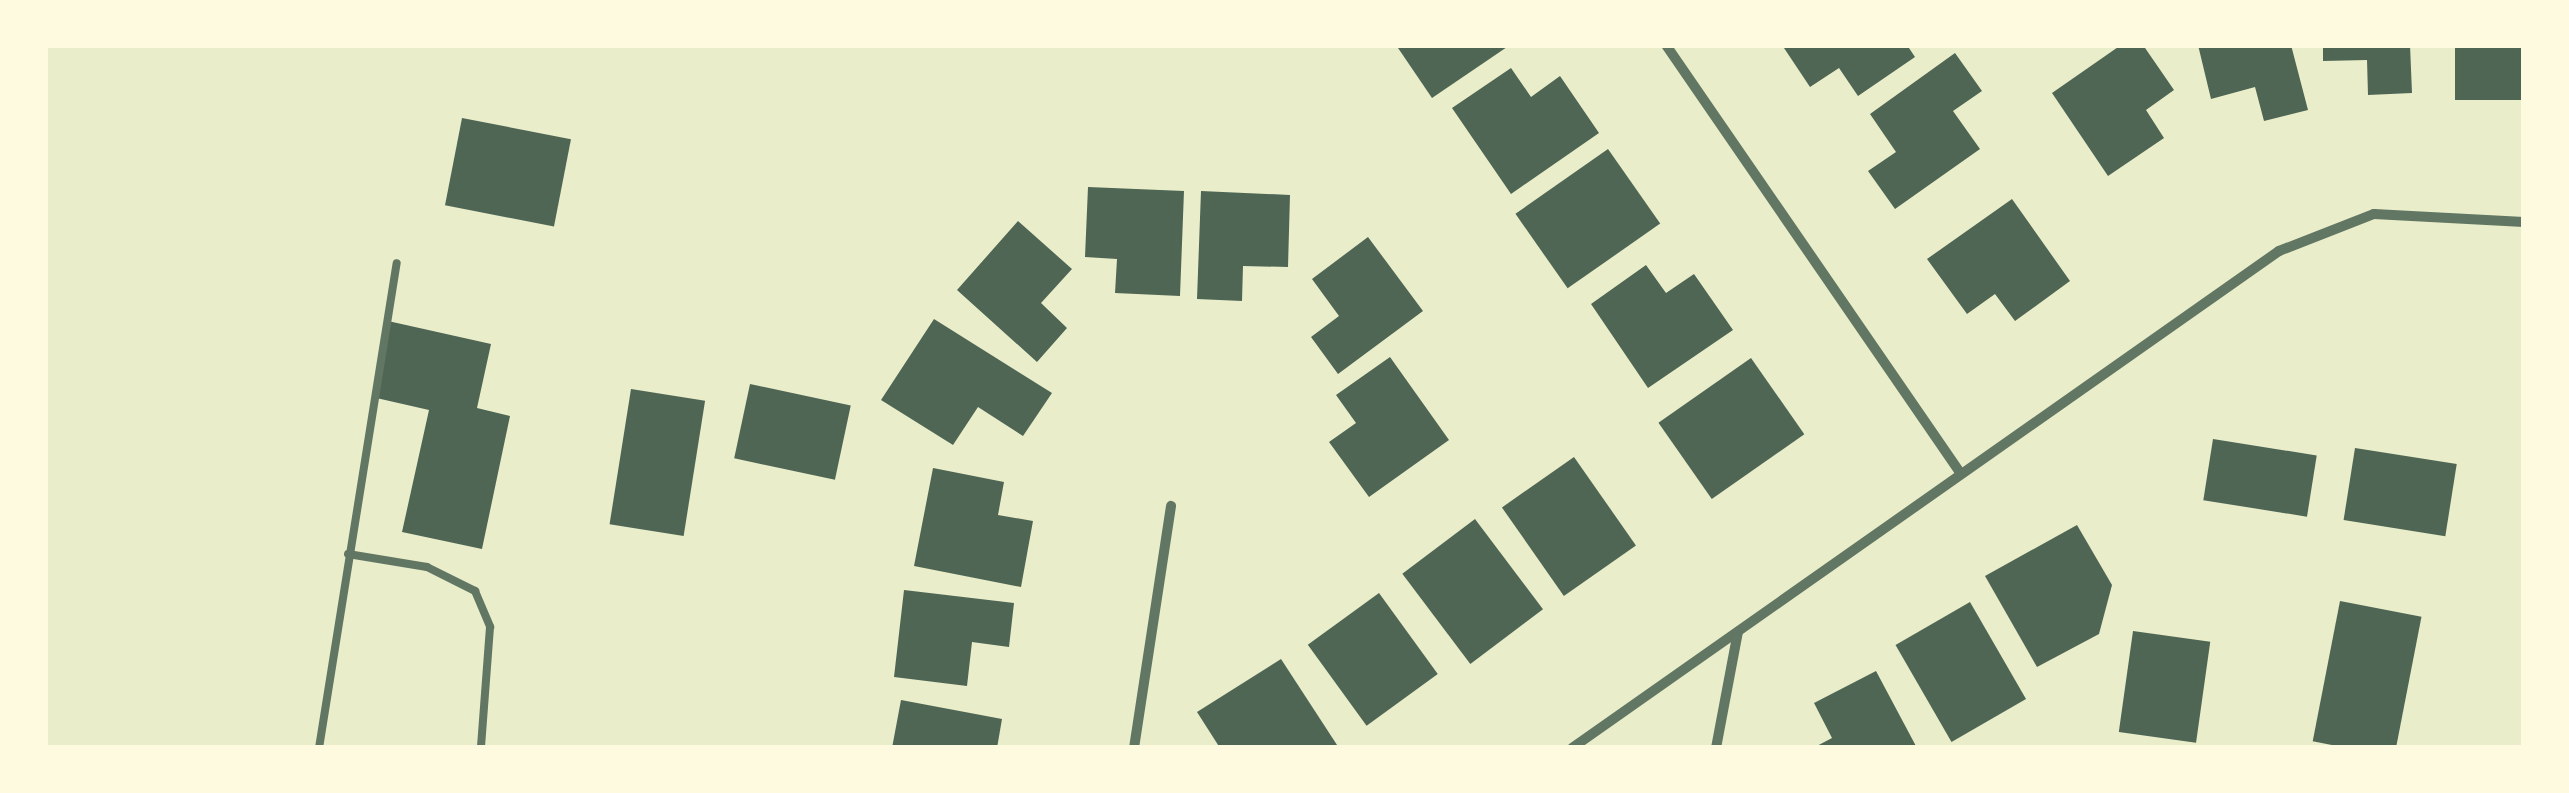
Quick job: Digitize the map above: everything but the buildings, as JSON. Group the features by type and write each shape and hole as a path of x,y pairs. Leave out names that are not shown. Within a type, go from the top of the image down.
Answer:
{"street":[{"path":"1666,45 1959,471"},
{"path":"1572,748 1959,471 2321,229 2418,210 2524,222"},
{"path":"1134,748 1171,506"},
{"path":"1716,748 1738,632"}],"lane":[{"path":"319,748 398,263"},
{"path":"348,554 427,567 475,591 490,627 481,748"}]}
